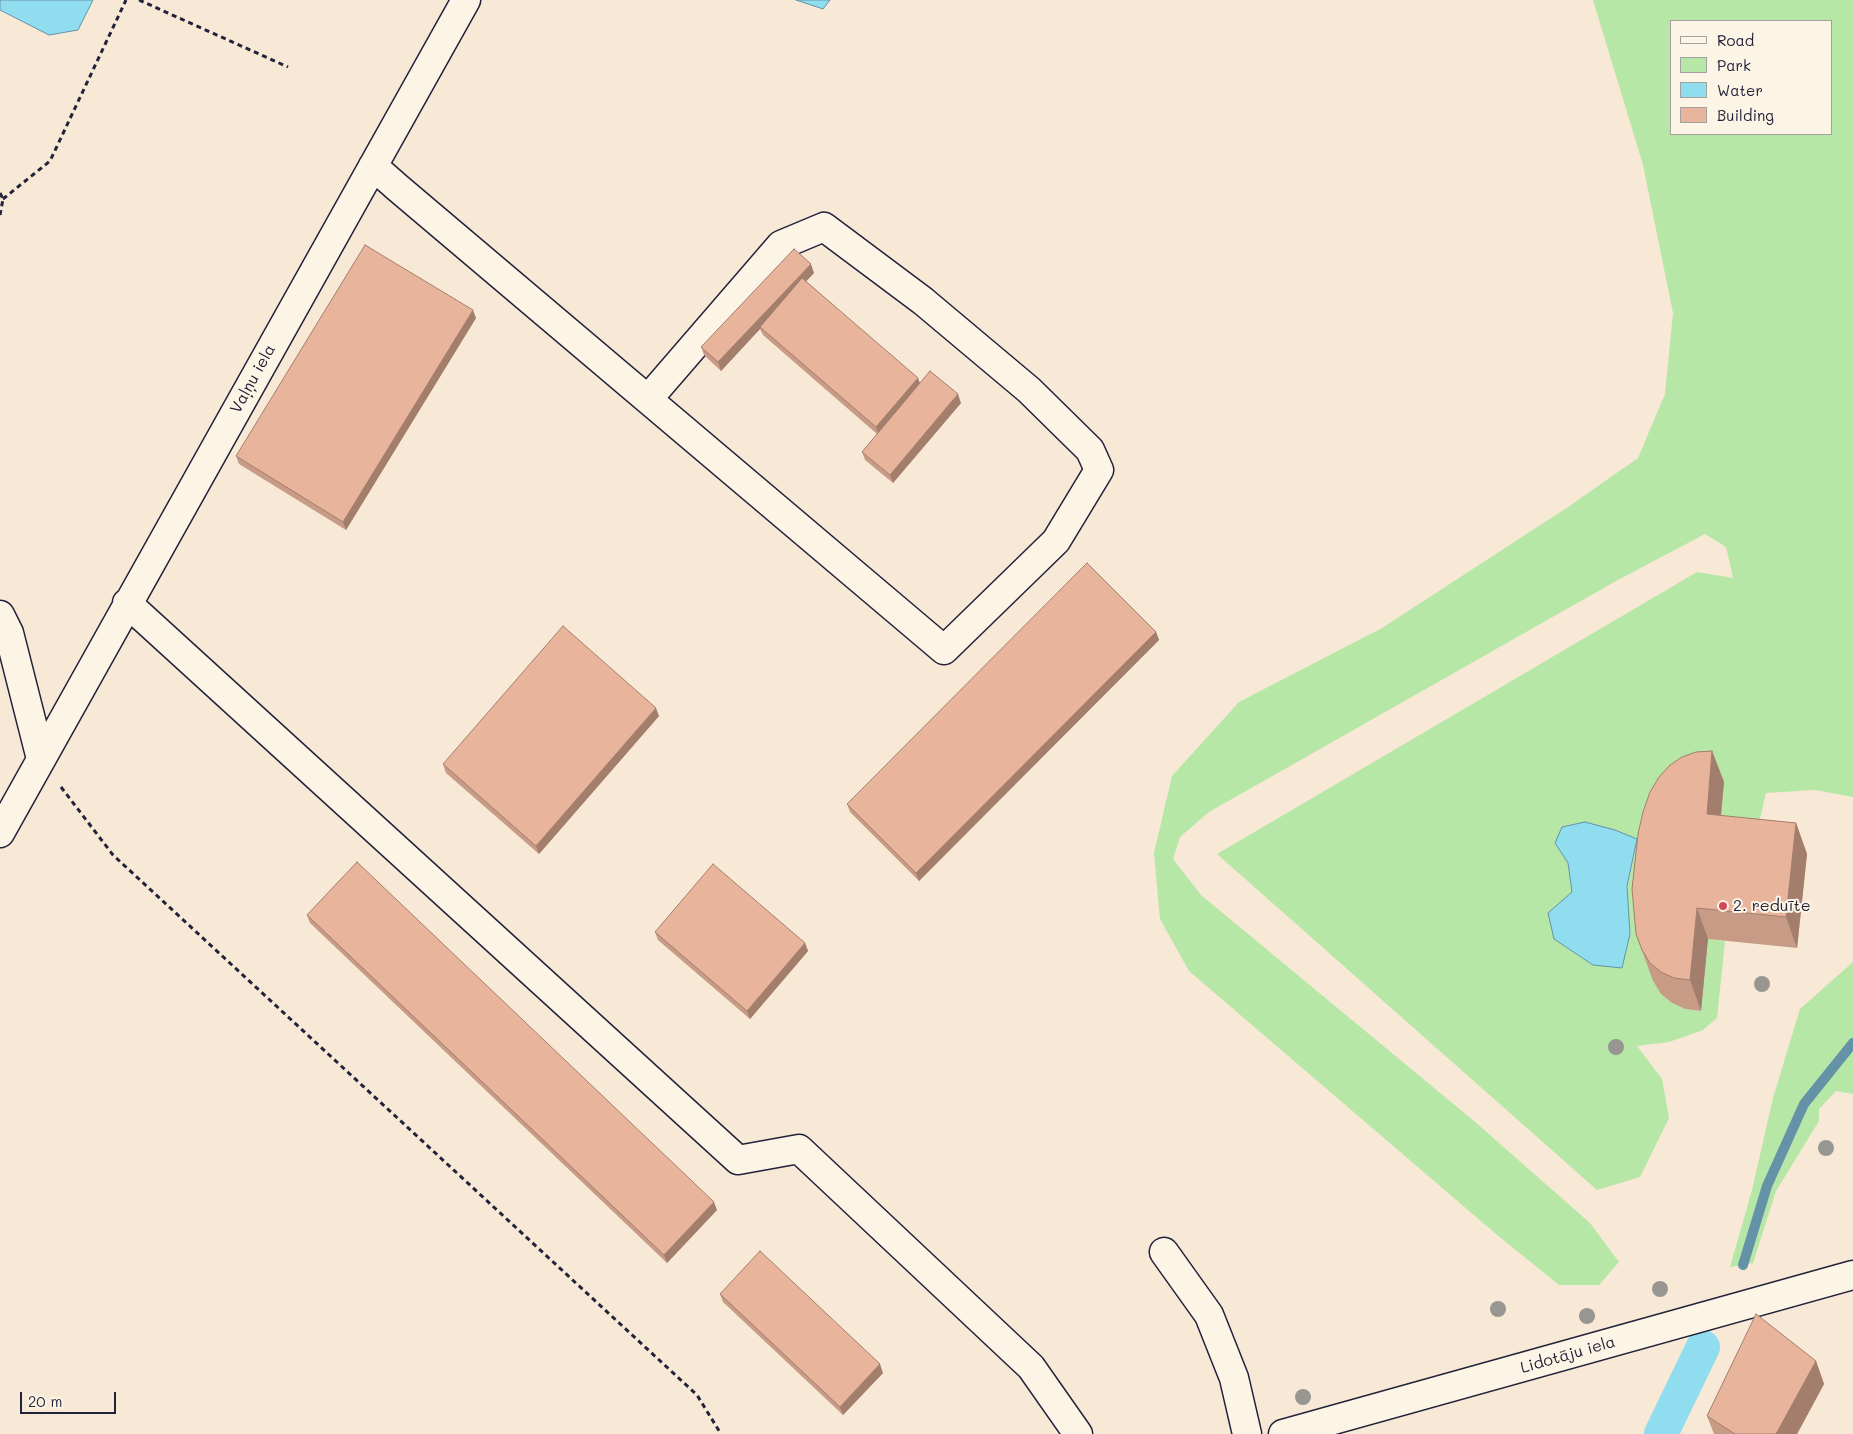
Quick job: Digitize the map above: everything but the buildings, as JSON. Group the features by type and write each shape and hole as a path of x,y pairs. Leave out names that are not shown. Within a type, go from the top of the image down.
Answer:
{"street":[{"name":"Vaļņu iela","path":"0,833 466,0"},
{"path":"373,166 944,650 1056,541 1099,470 1090,450 1029,390 923,301 824,227 782,245 648,399"},
{"path":"127,603 738,1160 799,1149 1032,1367 1078,1434"},
{"path":"0,615 9,633 41,759"},
{"path":"1164,1252 1209,1315 1234,1378 1247,1434"},
{"name":"Lidotāju iela","path":"1283,1434 1853,1274"}],"path":[{"path":"3,199 50,161 126,0"},
{"path":"139,0 288,67"},
{"path":"0,193 3,199 0,215"},
{"path":"41,759 113,855 697,1395 721,1434"}],"green space":[{"path":"1593,0 1853,0 1853,797 1815,790 1766,793 1753,849 1718,845 1723,782 1653,981 1661,994 1672,1003 1685,1009 1701,1011 1708,939 1725,941 1717,1018 1703,1030 1669,1042 1637,1046 1662,1079 1669,1118 1640,1177 1597,1190 1217,854 1697,572 1733,578 1726,547 1705,534 1616,581 1209,812 1180,837 1173,859 1201,895 1474,1121 1590,1223 1619,1262 1599,1285 1559,1285 1496,1234 1189,971 1160,919 1154,853 1172,776 1239,702 1382,628 1568,507 1638,458 1665,394 1673,313 1643,165","holes":["1637,839 1627,886 1630,934 1572,892 1568,863"]},
{"path":"1853,962 1853,1094 1836,1091 1819,1109 1819,1121 1776,1191 1753,1263 1730,1267 1752,1190 1773,1098 1800,1009"},
{"path":"1692,1367 1696,1392 1674,1434 1646,1434 1681,1369"}],"water":[{"path":"0,0 93,0 78,30 49,35 0,10"},
{"path":"796,0 830,0 823,9"},
{"path":"1585,822 1615,830 1637,839 1627,886 1630,934 1622,968 1593,965 1554,939 1548,913 1572,892 1568,863 1555,843 1562,827"}],"waterway":[{"path":"1743,1265 1767,1186 1804,1104 1853,1043"},
{"path":"1661,1434 1703,1347"}],"place":[{"name":"2. reduīte","path":"1723,906"}]}
